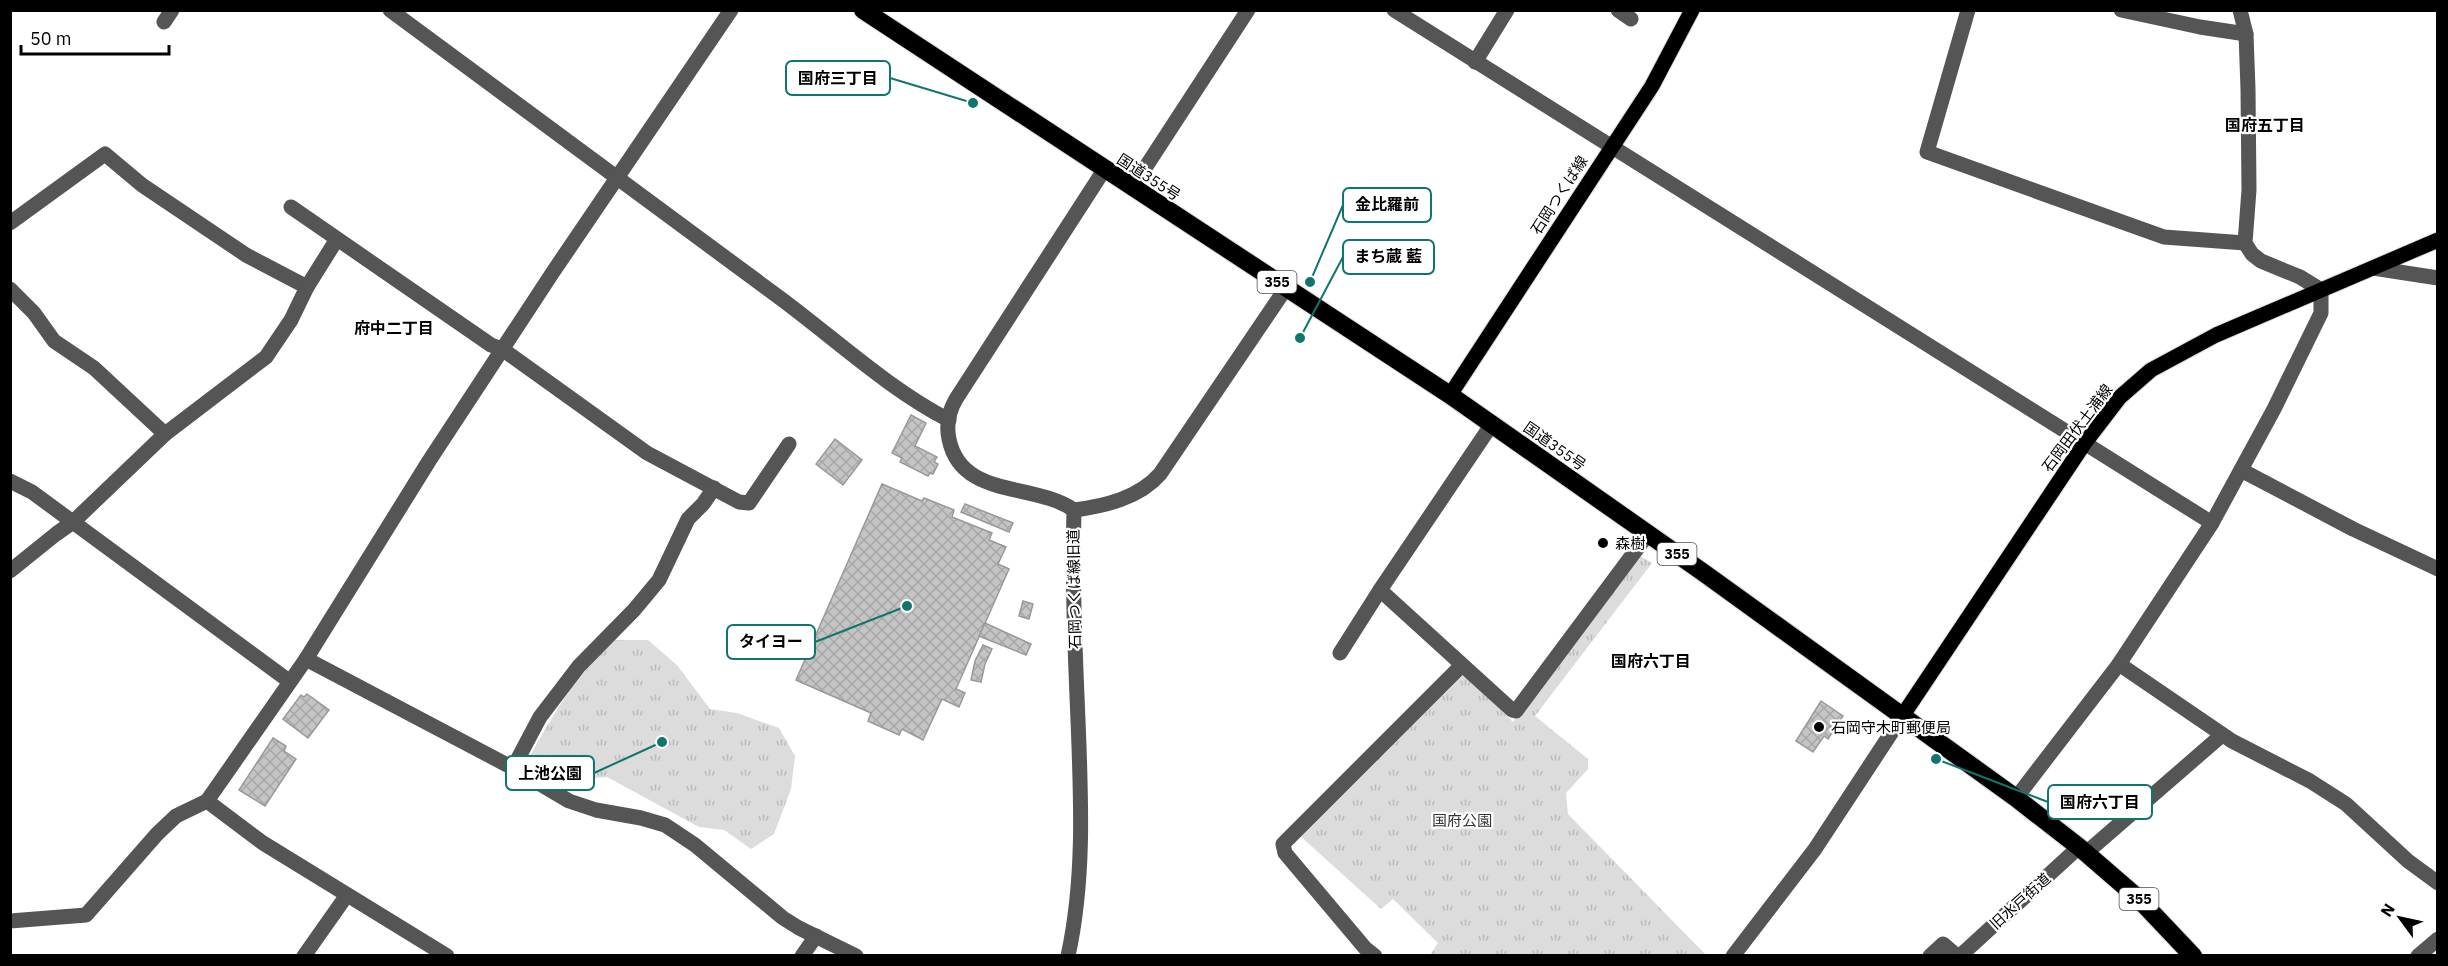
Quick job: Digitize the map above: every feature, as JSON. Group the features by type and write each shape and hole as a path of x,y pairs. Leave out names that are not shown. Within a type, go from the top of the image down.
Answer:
{"highway":[{"name":"国道355号","path":"869,12 1104,170 1450,395 1903,715 2083,850 2138,898 2193,956"}],"main road":[{"name":"石岡つくば線","path":"1450,395 1652,86 1692,10"},
{"name":"石岡田伏土浦線","path":"1903,715 2084,444 2120,397 2151,370 2216,335 2438,240"}],"street":[{"path":"390,10 814,323 895,387 930,411 949,420"},
{"path":"10,921 86,915 176,816 207,801 306,659 429,461 731,10"},
{"path":"1132,188 1248,10"},
{"path":"1394,10 2212,523"},
{"path":"1475,62 1507,10"},
{"path":"1968,10 1927,152 2164,237 2245,243"},
{"path":"2121,10 2178,23 2246,34"},
{"path":"2016,798 2119,664 2212,523 2274,409 2321,313 2321,290 2300,277 2261,261 2252,254 2245,243 2249,190 2246,34 2240,10"},
{"path":"10,223 105,154 142,184 246,255 307,287"},
{"name":"石岡つくば線旧道","path":"1068,956 1073,934 1080,861 1081,795 1072,581 1074,510 1063,503 1002,487 968,472 958,464 948,434 951,408 956,399 1104,170"},
{"path":"291,207 490,345 502,350 639,447 739,502 749,503 789,444"},
{"path":"10,571 73,522 165,434 266,357 291,320 307,287 337,239"},
{"path":"2373,268 2438,278"},
{"path":"1074,510 1102,506 1149,487 1286,288"},
{"path":"10,289 34,313 54,341 94,368 165,434"},
{"path":"1340,653 1492,424"},
{"path":"2241,470 2353,529 2438,569"},
{"path":"10,481 32,492 289,681"},
{"path":"513,768 540,717 579,666 634,610 659,580 688,519 703,504 714,488"},
{"path":"1380,590 1512,710 1516,711 1648,534"},
{"path":"306,659 513,768 569,801 596,810 665,825 694,844 783,918 856,956"},
{"path":"2119,664 2222,735 2310,781 2346,804 2408,861 2438,883"},
{"path":"1366,953 1285,853 1283,844 1462,665"},
{"path":"1733,956 1815,849 1903,715"},
{"name":"旧水戸街道","path":"1959,956 2222,735"},
{"path":"207,801 263,843 442,954"},
{"path":"304,956 347,895"},
{"path":"802,956 816,936"},
{"path":"2418,956 2438,939"},
{"path":"1930,956 1943,944 1959,956"}],"green space":[{"name":"国府公園","path":"1640,556 1652,563 1535,716 1588,759 1588,769 1566,793 1568,814 1706,955 1430,955 1438,943 1393,899 1381,909 1299,835 1456,676 1464,675 1513,722"},
{"path":"614,640 648,640 677,665 710,709 737,713 779,728 795,756 791,789 774,834 751,849 724,830 699,827 607,777 568,780 528,760 566,696"}],"building":[{"path":"911,415 926,423 915,446 937,457 934,462 938,464 933,474 930,473 928,476 900,462 902,458 892,453"},
{"path":"835,439 862,460 843,485 816,464"},
{"path":"882,484 922,501 924,498 954,510 952,517 992,533 989,540 1006,547 998,564 1009,569 956,689 965,693 959,707 942,699 923,740 902,729 899,735 868,721 871,713 796,680"},
{"path":"965,504 1013,523 1009,532 961,512"},
{"path":"1023,601 1033,604 1029,619 1019,616"},
{"path":"985,623 1031,644 1026,655 979,636"},
{"path":"983,645 992,649 985,664 981,682 971,680 975,661"},
{"path":"307,694 329,710 308,738 283,719 301,695 304,697"},
{"path":"1821,701 1843,716 1828,739 1824,736 1813,752 1796,741"},
{"path":"273,738 286,746 284,751 296,759 265,806 239,790"}],"place":[{"name":"国府三丁目","path":"973,103"},
{"name":"金比羅前","path":"1310,282"},
{"name":"まち蔵 藍","path":"1300,338"},
{"name":"森樹","path":"1603,543"},
{"name":"タイヨー","path":"907,606"},
{"name":"石岡守木町郵便局","path":"1819,727"},
{"name":"上池公園","path":"662,742"},
{"name":"国府六丁目","path":"1936,759"}],"district":[{"name":"国府五丁目","path":"2265,125"},
{"name":"府中二丁目","path":"394,328"},
{"name":"国府六丁目","path":"1651,661"}]}
